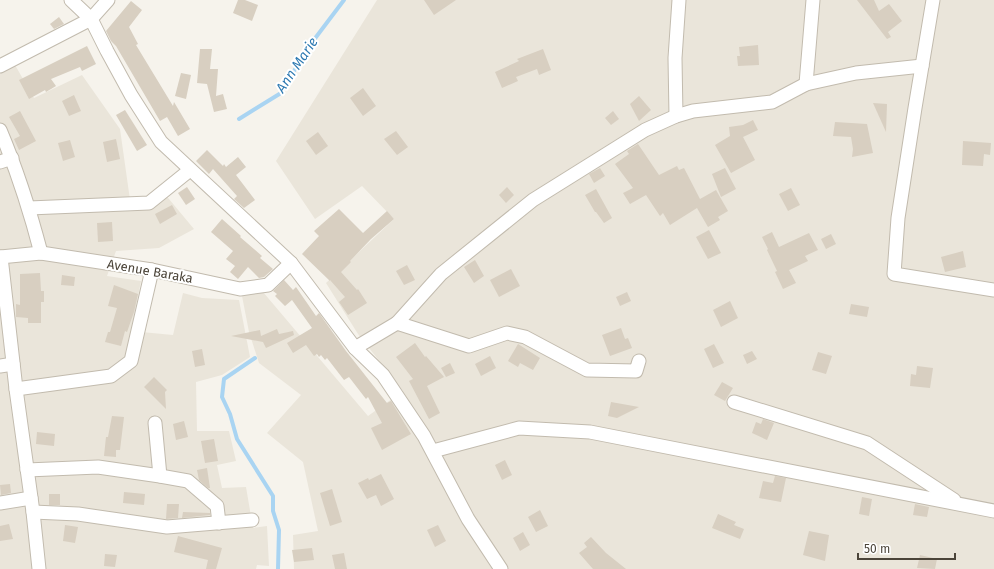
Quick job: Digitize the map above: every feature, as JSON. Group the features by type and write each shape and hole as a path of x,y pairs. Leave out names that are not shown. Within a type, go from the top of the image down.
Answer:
{"street":[{"path":"71,0 91,19 131,95 161,142 291,263 355,348 383,375 424,436 468,519 501,569"},
{"path":"0,66 91,19 108,0"},
{"path":"676,116 675,58 679,0"},
{"path":"806,84 813,0"},
{"path":"933,0 898,218 894,274 994,290"},
{"path":"355,348 397,323 441,274 533,200 645,130 676,116 693,112 772,102 806,84 856,74 922,66"},
{"path":"0,130 6,160 29,208 41,253"},
{"path":"29,208 149,203 190,170"},
{"name":"Avenue Baraka","path":"1,257 41,253 152,270 240,289 268,285 291,263"},
{"path":"1,257 39,569"},
{"path":"16,389 111,376 131,360 152,270"},
{"path":"397,323 469,346 507,333 525,337 587,370 636,372 639,361"},
{"path":"0,366 13,364"},
{"path":"734,402 867,443 961,504"},
{"path":"155,423 160,476"},
{"path":"432,451 519,428 590,432 994,511"},
{"path":"27,470 98,467 188,481 217,506 218,523"},
{"path":"0,503 31,498"},
{"path":"33,512 78,514 167,527 252,520"}],"shaded area":[{"path":"377,0 994,0 994,569 294,569 293,535 318,531 303,462 267,433 301,395 259,363 249,332 242,296 263,292 368,416 403,391 358,334 326,283 394,219 362,186 315,219 276,161"},
{"path":"15,65 34,98 82,75 120,129 131,207 164,193 194,229 159,248 116,251 107,276 141,281 131,331 173,335 183,293 202,298 239,300 250,357 222,375 196,382 197,431 229,431 236,461 217,465 222,488 246,487 253,528 267,526 269,566 257,565 256,569 0,569 0,73"}],"building":[{"path":"238,0 245,0 258,5 252,21 233,13"},
{"path":"424,0 456,0 434,15"},
{"path":"857,0 874,0 879,11 889,4 902,21 888,32 891,37 887,39"},
{"path":"131,1 142,10 129,27 138,44 136,45 173,106 174,102 190,129 178,136 167,117 160,121 106,31"},
{"path":"59,17 64,24 54,29 50,24"},
{"path":"758,45 759,65 738,66 737,56 740,56 739,47"},
{"path":"87,46 96,64 82,71 80,67 51,79 56,86 29,99 19,80"},
{"path":"200,49 212,49 210,69 218,69 216,96 223,94 227,109 214,112 207,84 197,83"},
{"path":"543,49 551,70 539,75 537,69 516,77 518,81 502,88 495,72 519,61 517,59"},
{"path":"181,73 191,75 186,99 175,96"},
{"path":"363,88 376,106 363,116 350,98"},
{"path":"74,95 81,111 69,116 62,101"},
{"path":"639,96 651,110 639,121 630,104"},
{"path":"873,103 887,104 886,132"},
{"path":"125,110 147,145 137,151 116,115"},
{"path":"20,111 36,141 19,150 14,139 20,136 9,117"},
{"path":"613,111 619,119 611,125 605,118"},
{"path":"753,120 758,130 743,137 755,160 731,173 715,145 730,136 729,127 743,125"},
{"path":"835,122 867,124 873,153 852,157 853,149 851,137 833,136"},
{"path":"396,131 408,147 397,155 384,139"},
{"path":"318,132 328,146 316,155 306,141"},
{"path":"116,139 120,159 107,162 103,142"},
{"path":"70,140 75,157 63,161 58,143"},
{"path":"963,141 991,143 990,155 984,154 983,166 962,165"},
{"path":"638,144 659,175 677,166 679,170 684,168 700,199 716,190 728,211 718,217 720,220 708,227 697,208 670,225 663,213 660,216 646,195 630,204 623,193 633,188 615,164 629,154 627,151"},
{"path":"207,150 223,166 224,164 226,167 238,157 246,167 236,175 255,200 244,208 234,199 237,196 213,169 209,174 196,161"},
{"path":"600,168 605,176 594,183 589,174"},
{"path":"725,168 736,189 721,197 712,174"},
{"path":"187,187 195,199 186,205 178,193"},
{"path":"507,187 514,195 506,203 499,195"},
{"path":"791,188 800,205 788,211 779,194"},
{"path":"596,189 612,218 604,223 595,212 585,195"},
{"path":"172,205 177,214 160,224 155,214"},
{"path":"339,209 363,233 387,211 394,219 371,239 341,272 357,290 358,289 367,303 348,315 339,302 345,297 330,280 302,254 319,236 314,231"},
{"path":"222,219 262,256 260,258 273,269 264,277 259,278 248,267 238,279 230,272 235,266 226,259 233,251 211,232"},
{"path":"112,222 113,241 98,242 97,223"},
{"path":"709,230 721,253 708,259 696,237"},
{"path":"772,232 779,247 809,233 818,250 805,256 808,261 789,270 796,283 783,289 762,237"},
{"path":"831,234 836,244 826,249 821,239"},
{"path":"963,251 966,267 945,272 941,257"},
{"path":"475,260 484,276 474,283 464,267"},
{"path":"407,265 415,280 404,285 396,271"},
{"path":"511,269 520,286 499,297 490,280"},
{"path":"40,273 41,291 44,291 44,302 41,302 41,323 28,323 28,318 16,317 16,304 20,305 20,274"},
{"path":"62,275 75,277 74,286 61,285"},
{"path":"284,280 293,290 296,287 316,316 319,313 346,351 387,403 391,401 411,434 382,450 371,428 382,423 368,397 366,399 349,377 344,380 327,358 325,360 321,355 319,357 317,354 314,356 306,345 293,353 287,343 312,328 292,300 285,306 275,296 277,294 273,291"},
{"path":"114,285 138,294 134,312 127,332 125,331 121,346 105,342 108,332 110,332 117,308 108,306"},
{"path":"627,292 631,301 620,306 616,297"},
{"path":"730,301 738,318 721,327 713,310"},
{"path":"851,304 869,307 867,317 849,314"},
{"path":"621,328 625,339 628,338 632,348 610,356 602,335"},
{"path":"277,329 279,334 293,331 294,335 266,348 263,342 231,336 260,330 261,336"},
{"path":"415,343 425,357 426,356 444,377 427,386 440,413 429,419 409,381 413,379 396,357"},
{"path":"518,344 540,358 533,370 520,363 518,367 508,361"},
{"path":"714,344 724,363 713,368 704,349"},
{"path":"202,349 205,365 195,367 192,351"},
{"path":"752,351 757,359 747,364 743,355"},
{"path":"818,352 832,356 826,374 812,370"},
{"path":"490,356 496,368 481,376 475,364"},
{"path":"450,363 455,373 446,377 441,368"},
{"path":"917,366 933,368 930,388 910,386 911,374 916,375"},
{"path":"154,377 167,390 165,392 166,409 144,387"},
{"path":"722,382 733,388 725,401 714,395"},
{"path":"611,402 639,407 617,418 608,416"},
{"path":"112,416 124,417 120,450 116,450 116,457 104,456 106,437 108,437"},
{"path":"763,419 774,423 767,440 752,433 756,422 761,424"},
{"path":"184,421 188,437 176,440 173,424"},
{"path":"37,432 55,434 54,446 36,444"},
{"path":"214,439 218,461 205,463 201,441"},
{"path":"505,460 512,475 502,480 495,465"},
{"path":"207,468 210,488 199,480 197,470"},
{"path":"381,474 394,499 381,506 376,495 367,499 358,483 368,478 369,480"},
{"path":"775,476 786,478 781,502 759,498 763,481 773,483"},
{"path":"10,484 11,493 1,495 0,485"},
{"path":"332,489 342,522 330,526 320,493"},
{"path":"124,492 145,494 144,505 123,503"},
{"path":"49,494 60,494 60,505 49,505"},
{"path":"862,497 872,499 869,516 859,514"},
{"path":"167,504 179,504 178,518 166,519"},
{"path":"915,504 929,507 927,517 913,515"},
{"path":"540,510 548,526 536,532 528,517"},
{"path":"183,512 210,513 210,515 182,518"},
{"path":"718,514 736,522 734,525 744,529 740,539 712,528"},
{"path":"9,524 13,539 0,541 0,526"},
{"path":"65,525 78,527 75,543 63,541"},
{"path":"438,525 446,541 435,547 427,530"},
{"path":"809,531 829,535 825,561 803,555"},
{"path":"523,532 530,545 520,551 513,538"},
{"path":"178,536 222,548 216,569 206,569 208,560 174,552"},
{"path":"591,537 606,553 626,569 593,569 579,553 587,547 584,543"},
{"path":"312,548 314,560 294,562 292,550"},
{"path":"344,553 347,569 335,569 332,555"},
{"path":"105,554 117,555 115,567 104,566"},
{"path":"920,555 937,559 935,569 917,568"}],"waterway":[{"name":"Ann Marie","path":"239,119 281,93 307,49 344,0"},
{"path":"255,358 224,379 222,397 230,414 237,439 273,496 273,511 279,530 278,569"}]}
